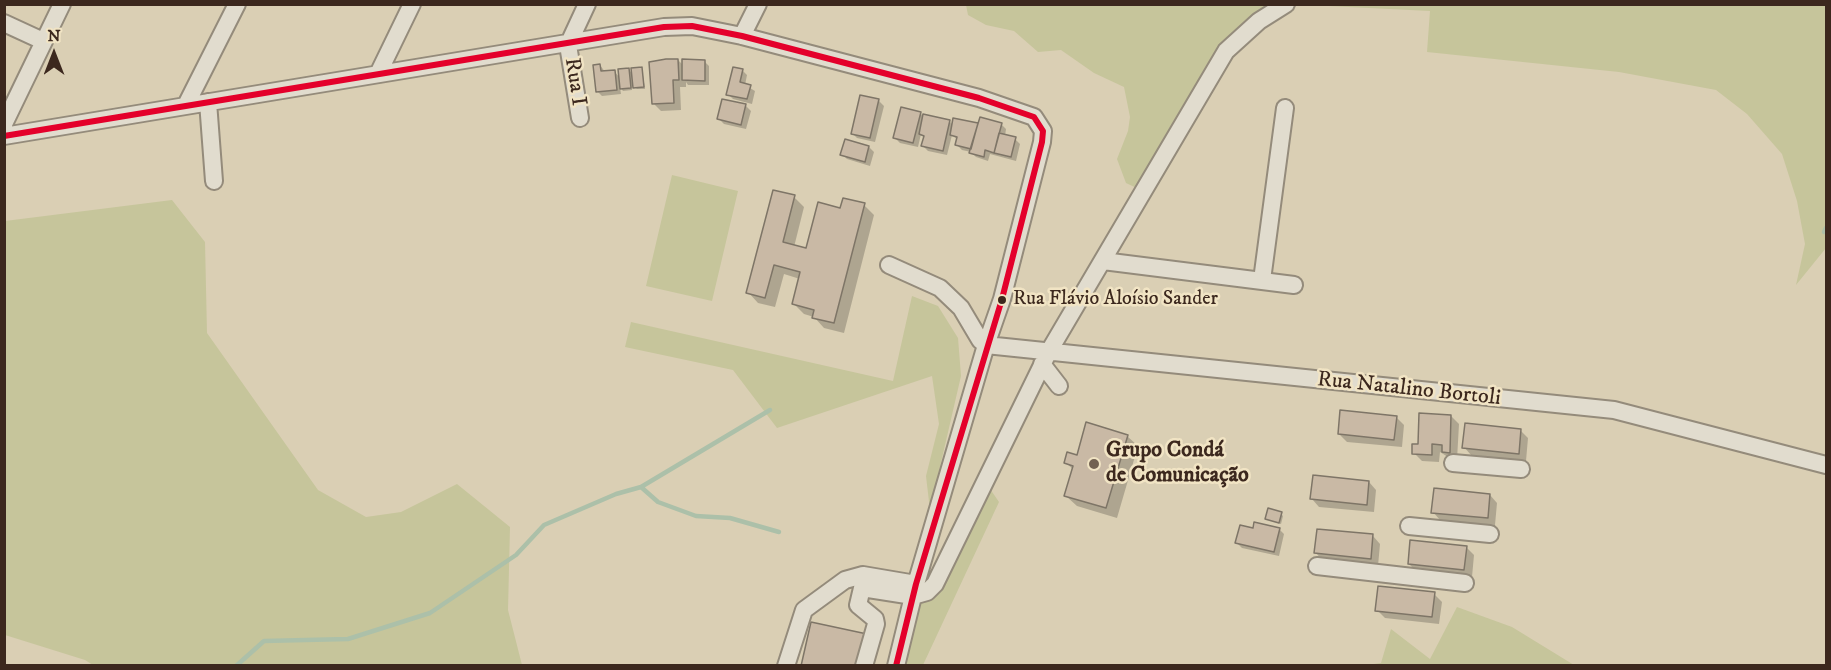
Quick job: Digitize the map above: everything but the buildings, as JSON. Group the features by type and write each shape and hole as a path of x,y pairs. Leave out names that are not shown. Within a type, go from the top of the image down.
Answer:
{"street":[{"path":"4,124 62,4"},
{"path":"186,105 237,4"},
{"path":"378,74 412,4"},
{"path":"568,45 587,4"},
{"path":"742,36 758,4"},
{"path":"864,666 876,624 875,619 858,605 862,588 927,592 935,584 1045,358 1226,51 1259,21 1286,4"},
{"path":"4,22 44,41"},
{"path":"4,136 568,45 664,27 692,26 742,36 979,98 1035,117 1040,124 1042,142 1002,299 986,345 914,590 896,666"},
{"name":"Rua I","path":"568,45 580,118"},
{"path":"207,102 214,181"},
{"path":"1262,280 1285,108"},
{"path":"1103,261 1294,285"},
{"path":"889,265 940,288 961,308 980,340 986,345"},
{"name":"Rua Natalino Bortoli","path":"986,345 1045,358 1457,400 1614,410 1827,465"},
{"path":"1045,358 1059,386"},
{"path":"1453,463 1521,469"},
{"path":"1409,526 1490,534"},
{"path":"1317,566 1465,583"},
{"path":"786,666 804,610 844,580 863,575 914,590"}],"green space":[{"path":"966,5 1286,5 1226,51 1143,191 1126,183 1117,159 1128,131 1130,117 1124,87 1094,73 1061,50 1038,52 1014,31 986,25 968,15"},
{"path":"1308,5 1826,5 1826,248 1796,285 1805,244 1797,201 1782,154 1747,114 1716,90 1619,72 1427,52 1430,11"},
{"path":"672,175 738,191 712,301 646,286"},
{"path":"172,200 205,242 207,333 318,490 366,517 401,512 457,484 510,527 508,610 522,665 93,665 85,660 5,635 5,221"},
{"path":"912,296 938,306 958,338 961,376 930,510 926,476 939,424 932,376 777,428 733,370 625,347 631,322 893,381"},
{"path":"984,480 999,502 923,665 896,666 913,596 927,592"},
{"path":"1457,607 1512,627 1574,665 1366,665 1381,663 1391,629 1430,659"}],"waterway":[{"path":"1824,232 1826,228"},
{"path":"236,666 264,641 348,639 430,613 516,555 544,525 616,494 641,487 770,410"},
{"path":"641,487 658,502 696,516 730,518 779,532"}],"transit line":[{"path":"4,136 664,27 692,26 742,36 979,98 1034,117 1043,131 1042,142 1002,299 916,584 896,666"}],"place":[{"name":"Rua Flávio Aloísio Sander","path":"1002,300"},
{"name":"Grupo Condá de Comunicação","path":"1094,464"}]}
